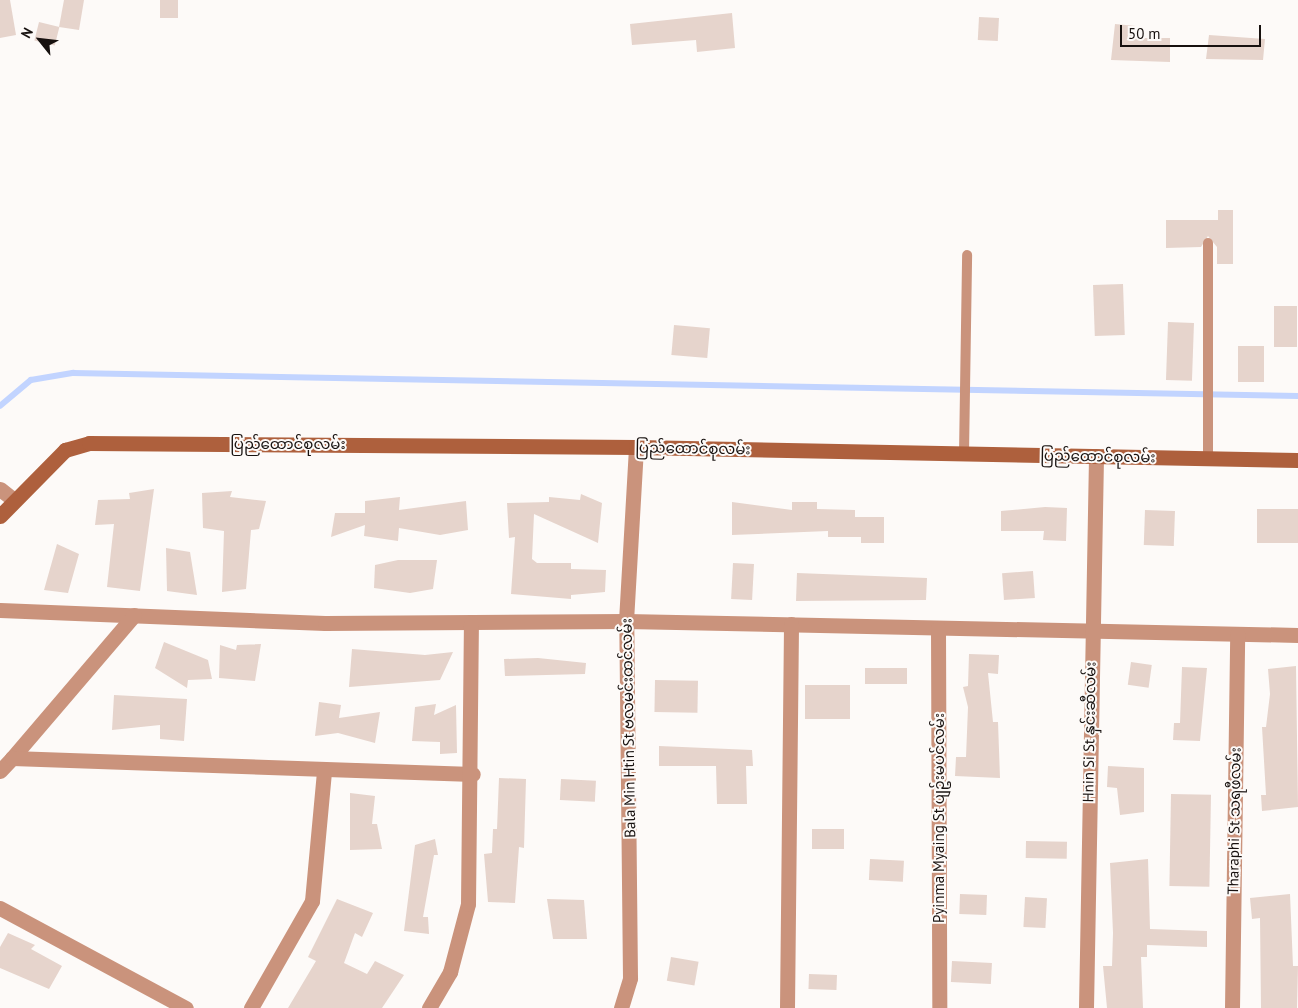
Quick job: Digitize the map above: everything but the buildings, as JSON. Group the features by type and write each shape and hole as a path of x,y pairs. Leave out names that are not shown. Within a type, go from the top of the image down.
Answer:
{"main road":[{"name":"ပြည်ထောင်စုလမ်း","path":"0,516 65,450 88,443 636,447 1298,460"}],"street":[{"name":"Bala Min Htin St ဗလမင်းထင်လမ်း","path":"621,1008 630,978 631,900 626,620 636,447"},
{"name":"Hnin Si St နှင်းဆီလမ်း","path":"1086,1008 1090,631 1096,456"},
{"path":"0,490 14,500"},
{"path":"0,610 471,623 626,620 1298,635"},
{"path":"0,771 134,615"},
{"path":"429,1008 450,972 468,904 473,774 471,623"},
{"path":"787,1008 791,624"},
{"name":"Pyinma Myaing St ပျဥ်းမပင်လမ်း","path":"938,628 939,1008"},
{"name":"Tharaphi St သရဖီလမ်း","path":"1232,1008 1237,634"},
{"path":"12,758 324,771 473,774"},
{"path":"251,1008 312,902 324,771"},
{"path":"0,908 186,1008"}],"lane":[{"path":"1208,243 1208,458"},
{"path":"964,454 966,255"}],"waterway":[{"path":"0,406 31,380 73,373 1298,396"}]}
